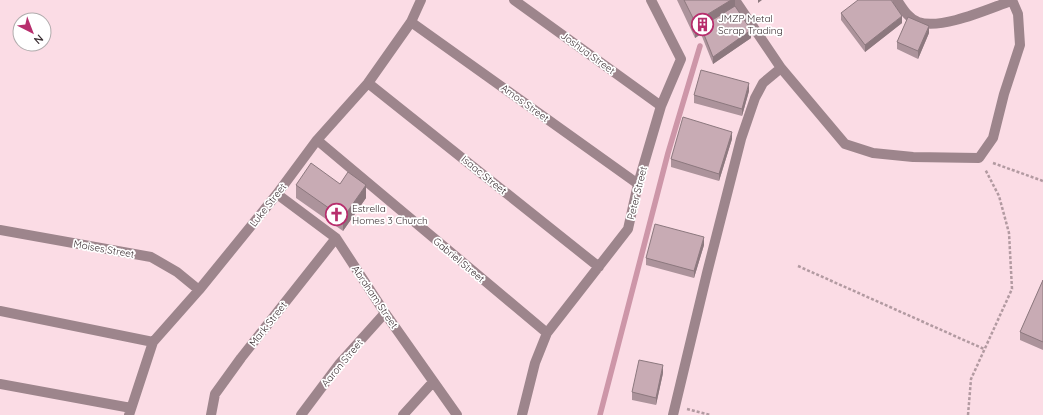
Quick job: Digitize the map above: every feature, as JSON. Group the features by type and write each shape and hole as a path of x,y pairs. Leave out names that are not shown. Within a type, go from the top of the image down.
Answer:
{"street":[{"name":"Luke Street","path":"130,411 153,342 199,290 277,194 317,140 368,83 411,22 421,0"},
{"name":"Joshua Street","path":"514,0 661,106"},
{"name":"Peter Street","path":"522,415 535,363 546,333 628,229 638,184 661,106 681,59 651,0"},
{"path":"735,0 781,68 845,144 873,153 913,157 979,158 993,138 1004,94 1020,45 1018,14 1011,0 972,15 937,24 918,22 905,13 897,0"},
{"name":"Amos Street","path":"411,22 638,184"},
{"path":"674,410 741,139 754,98 763,83 781,68"},
{"name":"Isaac Street","path":"368,83 599,267"},
{"name":"Gabriel Street","path":"317,140 546,333"},
{"name":"Abraham Street","path":"277,194 336,238 385,313 457,415"},
{"name":"Moises Street","path":"0,230 151,257 177,272 199,290"},
{"name":"Mark Street","path":"210,415 215,394 241,358 336,238"},
{"path":"0,311 153,342"},
{"name":"Aaron Street","path":"301,415 340,364 385,313"},
{"path":"402,415 433,382"},
{"path":"0,384 130,411"}],"path":[{"path":"979,158 1043,181"},
{"path":"968,415 971,379 1012,289 1010,233 999,196 979,158"},
{"path":"798,266 984,349"},
{"path":"674,410 710,415"}],"building":[{"path":"684,0 731,0 695,22"},
{"path":"858,0 891,0 902,16 865,45 841,13"},
{"path":"735,6 751,30 713,57 701,27"},
{"path":"908,17 929,26 918,51 897,42"},
{"path":"701,70 749,83 742,109 694,95"},
{"path":"683,117 732,132 719,174 671,159"},
{"path":"311,163 340,184 348,172 366,185 343,218 296,185"},
{"path":"655,224 704,237 694,271 646,258"},
{"path":"1043,280 1043,342 1020,332"},
{"path":"639,360 663,365 656,398 632,392"}],"waterway":[{"path":"600,415 668,153 700,46"}],"place":[{"name":"JMZP Metal Scrap Trading","path":"703,24"},
{"name":"Estrella Homes 3 Church","path":"337,214"}]}
